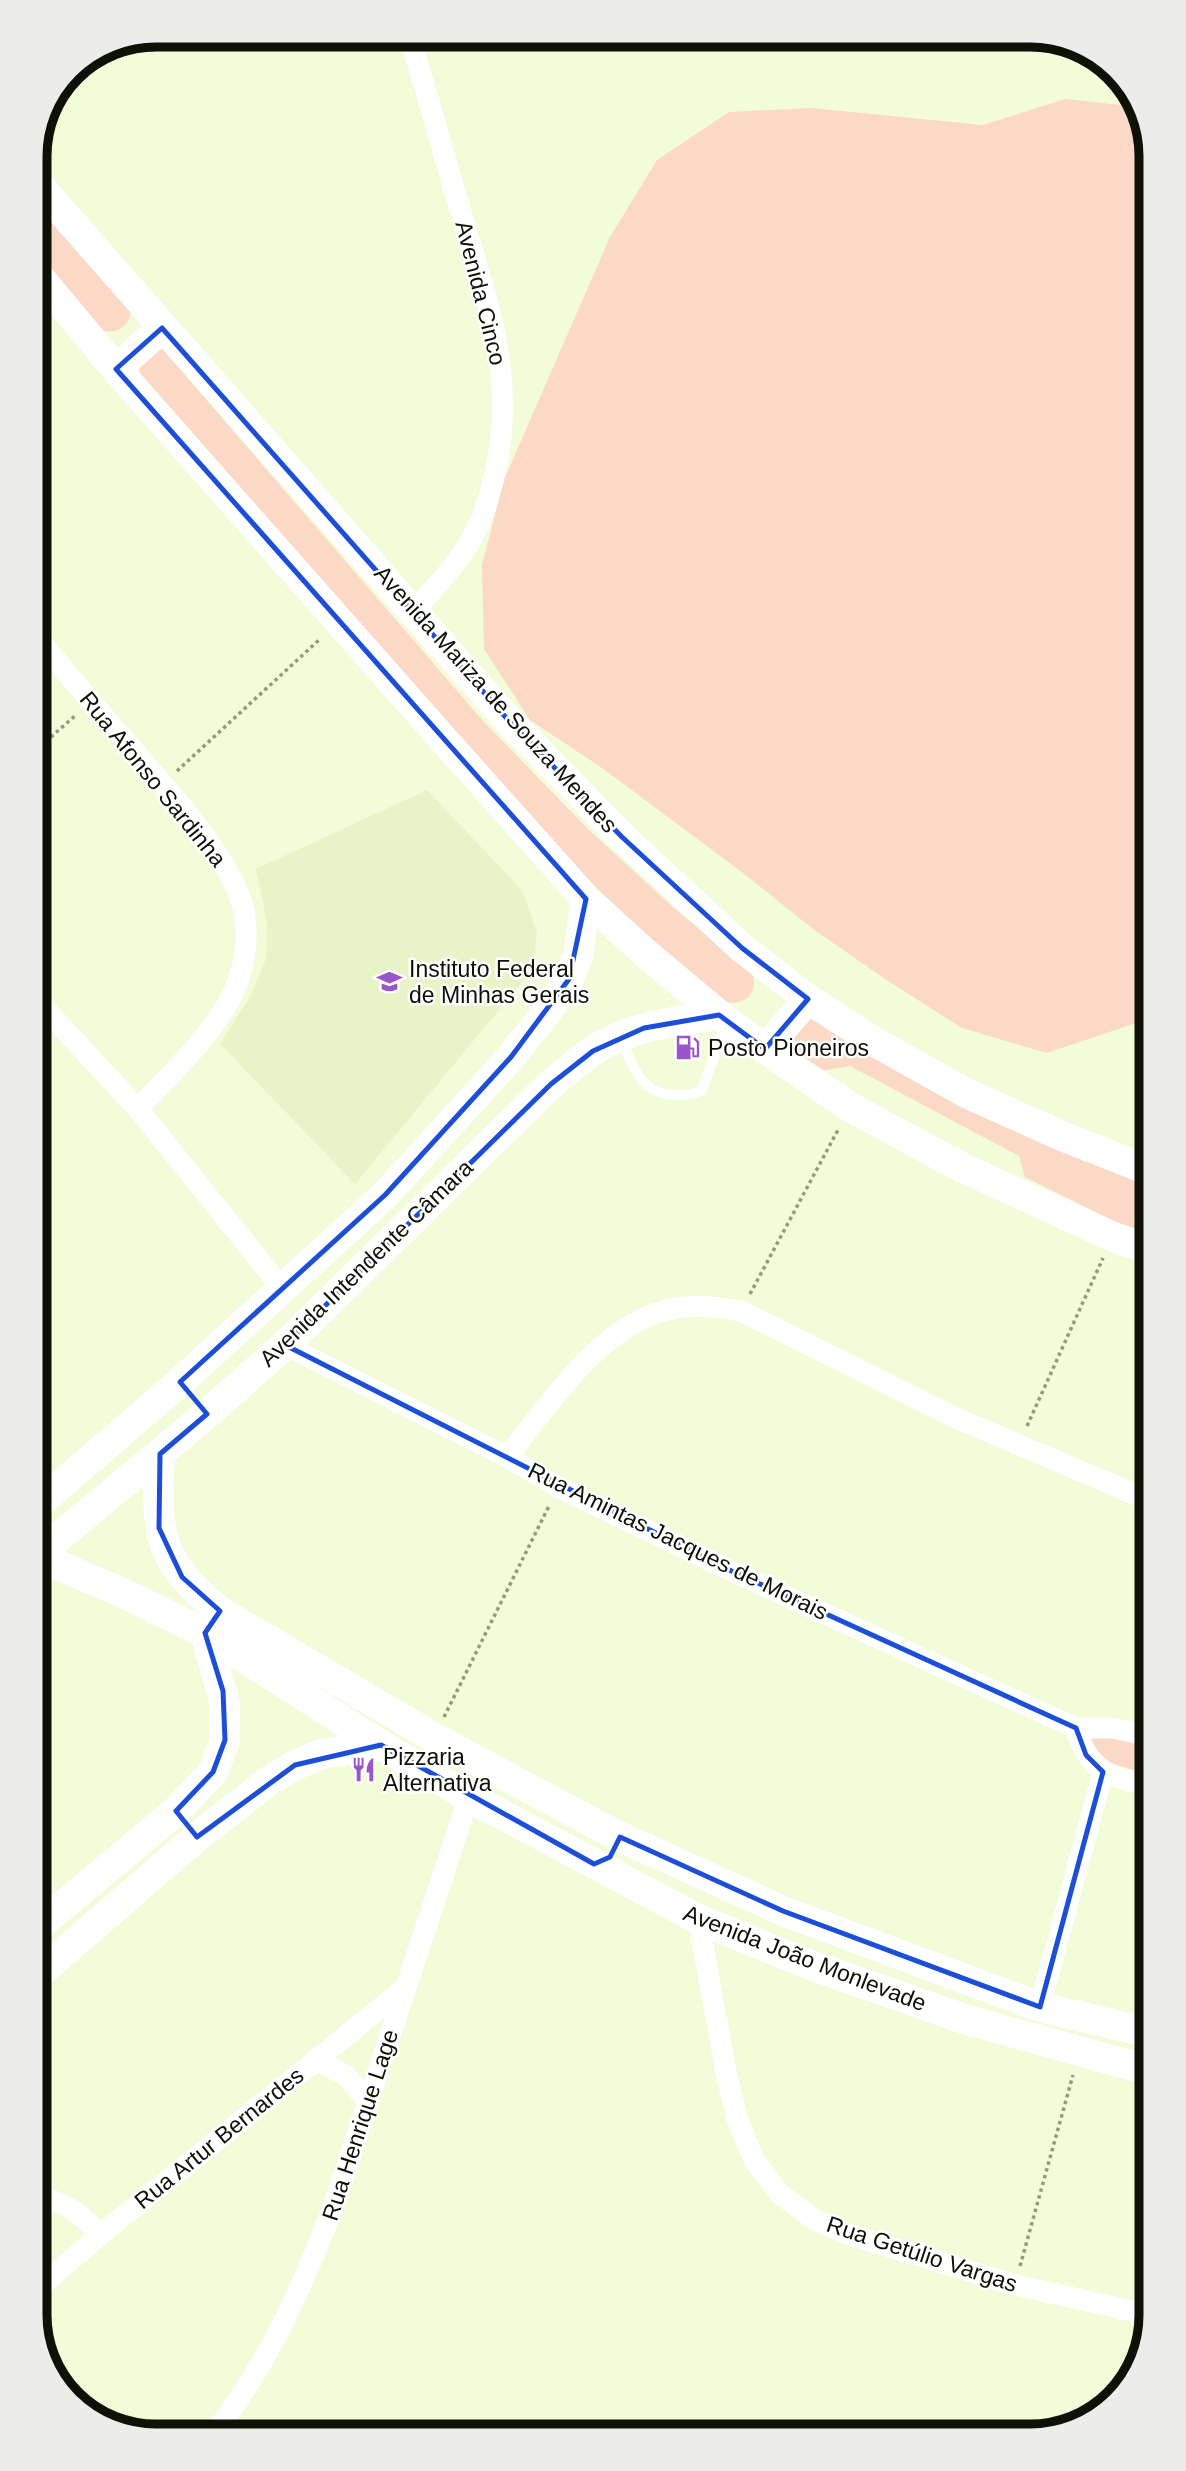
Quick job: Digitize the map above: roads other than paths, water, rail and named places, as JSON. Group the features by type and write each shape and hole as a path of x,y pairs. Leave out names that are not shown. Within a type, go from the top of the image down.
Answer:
{"main road":[{"name":"Avenida Mariza de Souza Mendes","path":"47,195 510,722 622,837 742,948 807,999 875,1042 965,1093 1139,1166"},
{"path":"47,286 338,622 586,900 644,952 723,1018 850,1107 961,1167 1113,1237 1139,1246"},
{"path":"116,369 162,328"},
{"name":"Avenida Intendente Câmara","path":"47,1497 180,1382 385,1195 511,1057 550,1009 569,979 578,956 586,900"},
{"path":"765,1049 807,999"},
{"name":"Avenida Intendente Câmara","path":"47,1548 285,1345 551,1084 593,1051 619,1037 671,1021 723,1018"},
{"path":"385,1195 410,1222"},
{"path":"180,1382 207,1414"},
{"name":"Avenida João Monlevade","path":"160,1454 157,1497 159,1528 168,1556 182,1577 198,1593 213,1623 381,1745 469,1797 698,1919 808,1964 964,2019 1139,2068"},
{"name":"Avenida João Monlevade","path":"47,1562 125,1594 213,1623 616,1835 783,1911 1040,2007 1139,2030"},
{"path":"47,1919 176,1811 213,1772 225,1740 226,1724 213,1623"},
{"path":"47,1967 197,1837 270,1780 295,1765 322,1754 381,1745"},
{"path":"176,1811 197,1837"},
{"path":"594,1864 606,1860 613,1853 616,1835"}],"street":[{"name":"Avenida Cinco","path":"413,47 491,315 503,380 500,444 486,507 475,534 455,564 414,611"},
{"name":"Rua Afonso Sardinha","path":"47,649 163,785 229,872 244,910 244,952 236,988 221,1015 138,1109"},
{"path":"47,1011 138,1109 282,1288"},
{"path":"507,1457 583,1364 633,1322 664,1311 694,1306 741,1311 956,1418 1139,1496"},
{"name":"Rua Amintas Jacques de Morais","path":"285,1345 507,1457 558,1487 725,1568 1076,1728 1112,1728 1139,1733"},
{"path":"1076,1728 1086,1755 1103,1772 1139,1782"},
{"path":"1040,2007 1103,1772"},
{"name":"Rua Henrique Lage","path":"221,2424 259,2368 313,2261 369,2102 469,1797"},
{"name":"Rua Getúlio Vargas","path":"698,1919 737,2118 754,2160 780,2194 815,2220 850,2235 1015,2285 1139,2312"},
{"name":"Rua Artur Bernardes","path":"47,2281 405,1988"},
{"path":"314,2060 345,2075 369,2102"},
{"path":"47,2199 61,2202 74,2210 100,2235"}],"lane":[{"path":"619,1037 638,1076 649,1088 667,1095 691,1095 702,1090 723,1018"}],"place":[{"name":"Instituto Federal de Minhas Gerais","path":"389,982"},
{"name":"Posto Pioneiros","path":"688,1048"},
{"name":"Pizzaria Alternativa","path":"363,1770"}]}
